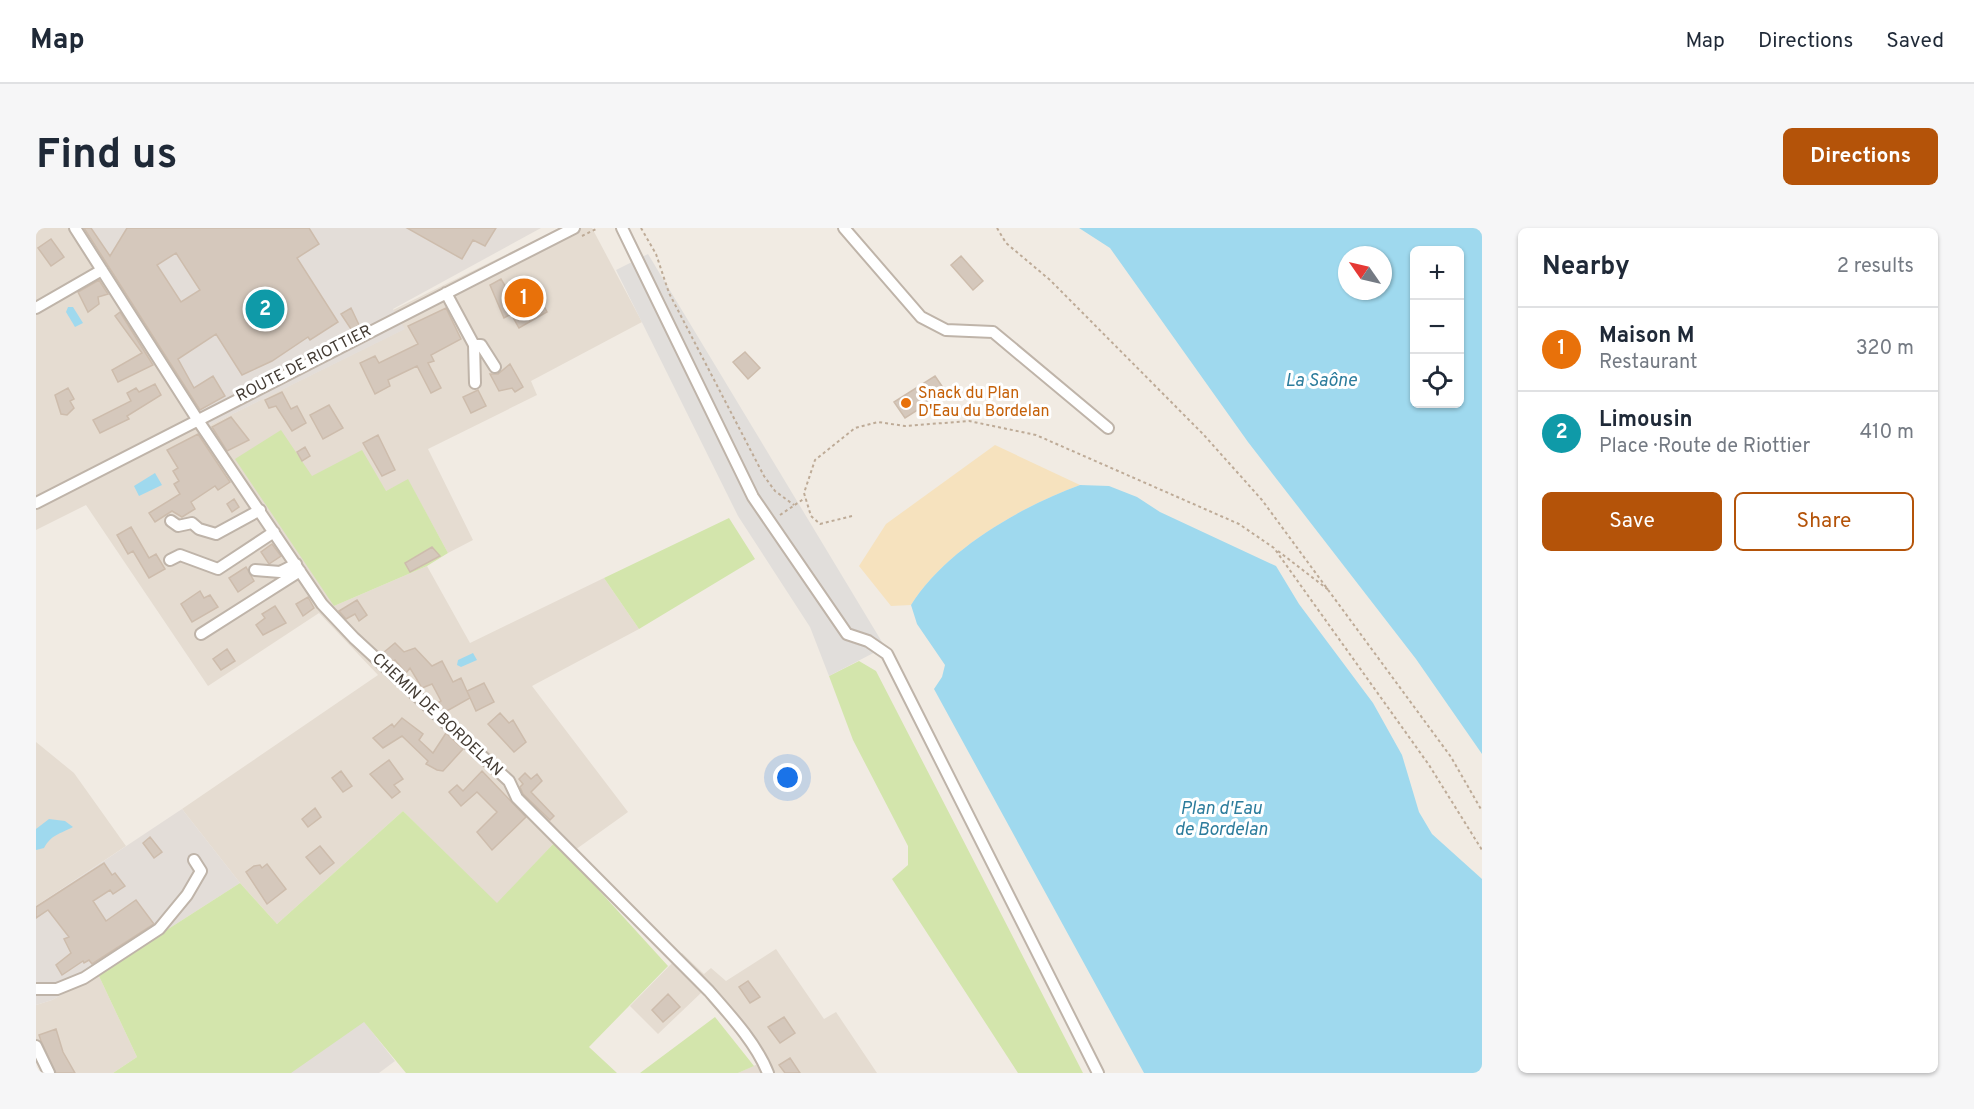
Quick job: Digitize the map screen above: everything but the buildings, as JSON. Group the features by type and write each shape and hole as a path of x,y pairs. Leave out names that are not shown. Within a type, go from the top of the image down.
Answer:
{"street":[{"name":"CHEMIN DE BORDELAN","path":"75,228 197,419 322,604 354,638 509,781 517,798 709,991 734,1020 764,1062 768,1073"},
{"name":"ROUTE DE RIOTTIER","path":"36,503 574,228"},
{"path":"622,228 753,497 848,634 868,641 887,654 1098,1073"},
{"path":"844,228 921,317 946,330 993,332 1108,428"},
{"path":"36,308 102,270"},
{"path":"446,293 474,345 476,383"},
{"path":"474,345 481,345 495,367"},
{"path":"171,521 178,526 192,524 199,529 216,534 260,510"},
{"path":"170,560 180,555 218,568 274,532"},
{"path":"255,570 280,572 298,568"},
{"path":"201,634 298,568"},
{"path":"36,989 57,989 84,978 159,929 187,895 201,871 194,860"},
{"path":"36,1046 49,1073"}],"path":[{"path":"641,228 656,254 669,293 764,476 775,491 794,505"},
{"path":"997,228 1006,243 1050,280 1203,434 1262,500 1333,593 1451,757 1482,811"},
{"path":"852,516 820,524 811,516 804,493 815,460 855,428 878,422 905,426 969,421 1036,435 1239,524 1333,593"},
{"path":"770,522 805,498"},
{"path":"1274,548 1429,765 1482,850"}],"shaded area":[{"path":"36,228 70,228 200,430 404,329 393,310 560,228 592,228 642,322 531,381 537,395 428,449 473,540 448,553 408,480 386,491 334,606 427,566 470,643 604,578 639,629 532,686 628,812 575,850 555,842 497,904 403,811 277,924 240,883 182,809 378,675 319,613 208,686 86,505 36,530"},
{"path":"70,228 541,228 393,309 405,329 200,430"},
{"path":"648,254 885,647 829,676 810,627 738,516 616,270"},
{"path":"36,742 74,773 126,846 36,906"},
{"path":"182,809 240,883 98,974 52,1000 36,1005 36,906"},
{"path":"776,949 824,1019 836,1012 877,1073 738,1073 760,1063 728,1019 702,992 658,1034 630,1006 682,953 704,974 711,968 726,981"},
{"path":"98,974 137,1057 113,1073 43,1073 36,1056 36,1005 52,1000"},
{"path":"362,1019 395,1061 379,1073 287,1073"}],"green space":[{"path":"281,430 312,476 362,450 386,491 408,479 448,553 427,566 334,606 235,459"},
{"path":"729,518 755,559 639,629 604,578"},
{"path":"859,661 876,671 1083,1073 1018,1073 892,879 908,865 908,846 853,740 829,676"},
{"path":"403,811 497,903 555,842 668,966 589,1047 617,1073 406,1073 364,1022 291,1073 113,1073 137,1057 98,974 240,883 277,924"},
{"path":"715,1017 754,1066 738,1073 640,1073"}],"sand":[{"path":"995,445 1080,485 1009,518 943,566 911,605 891,606 859,566 886,524"}],"water":[{"name":"La Saône","path":"1079,228 1482,228 1482,754 1416,659 1248,442 1110,248"},
{"path":"68,307 73,307 83,323 75,327 66,312"},
{"path":"155,473 162,485 139,496 134,486"},
{"name":"Plan d'Eau de Bordelan","path":"1080,485 1109,486 1137,497 1160,512 1276,566 1299,604 1373,703 1402,755 1419,812 1432,834 1482,879 1482,1073 1144,1073 934,689 942,677 945,665 917,624 911,605 943,566 986,533 1033,505"},
{"path":"473,653 477,660 461,667 457,665 458,660"},
{"path":"49,819 65,821 73,827 53,837 44,848 36,850 36,829"}],"place":[{"name":"Maison M","path":"524,298"},
{"name":"Limousin","path":"265,309"},
{"name":"Snack du Plan D'Eau du Bordelan","path":"906,403"}]}
